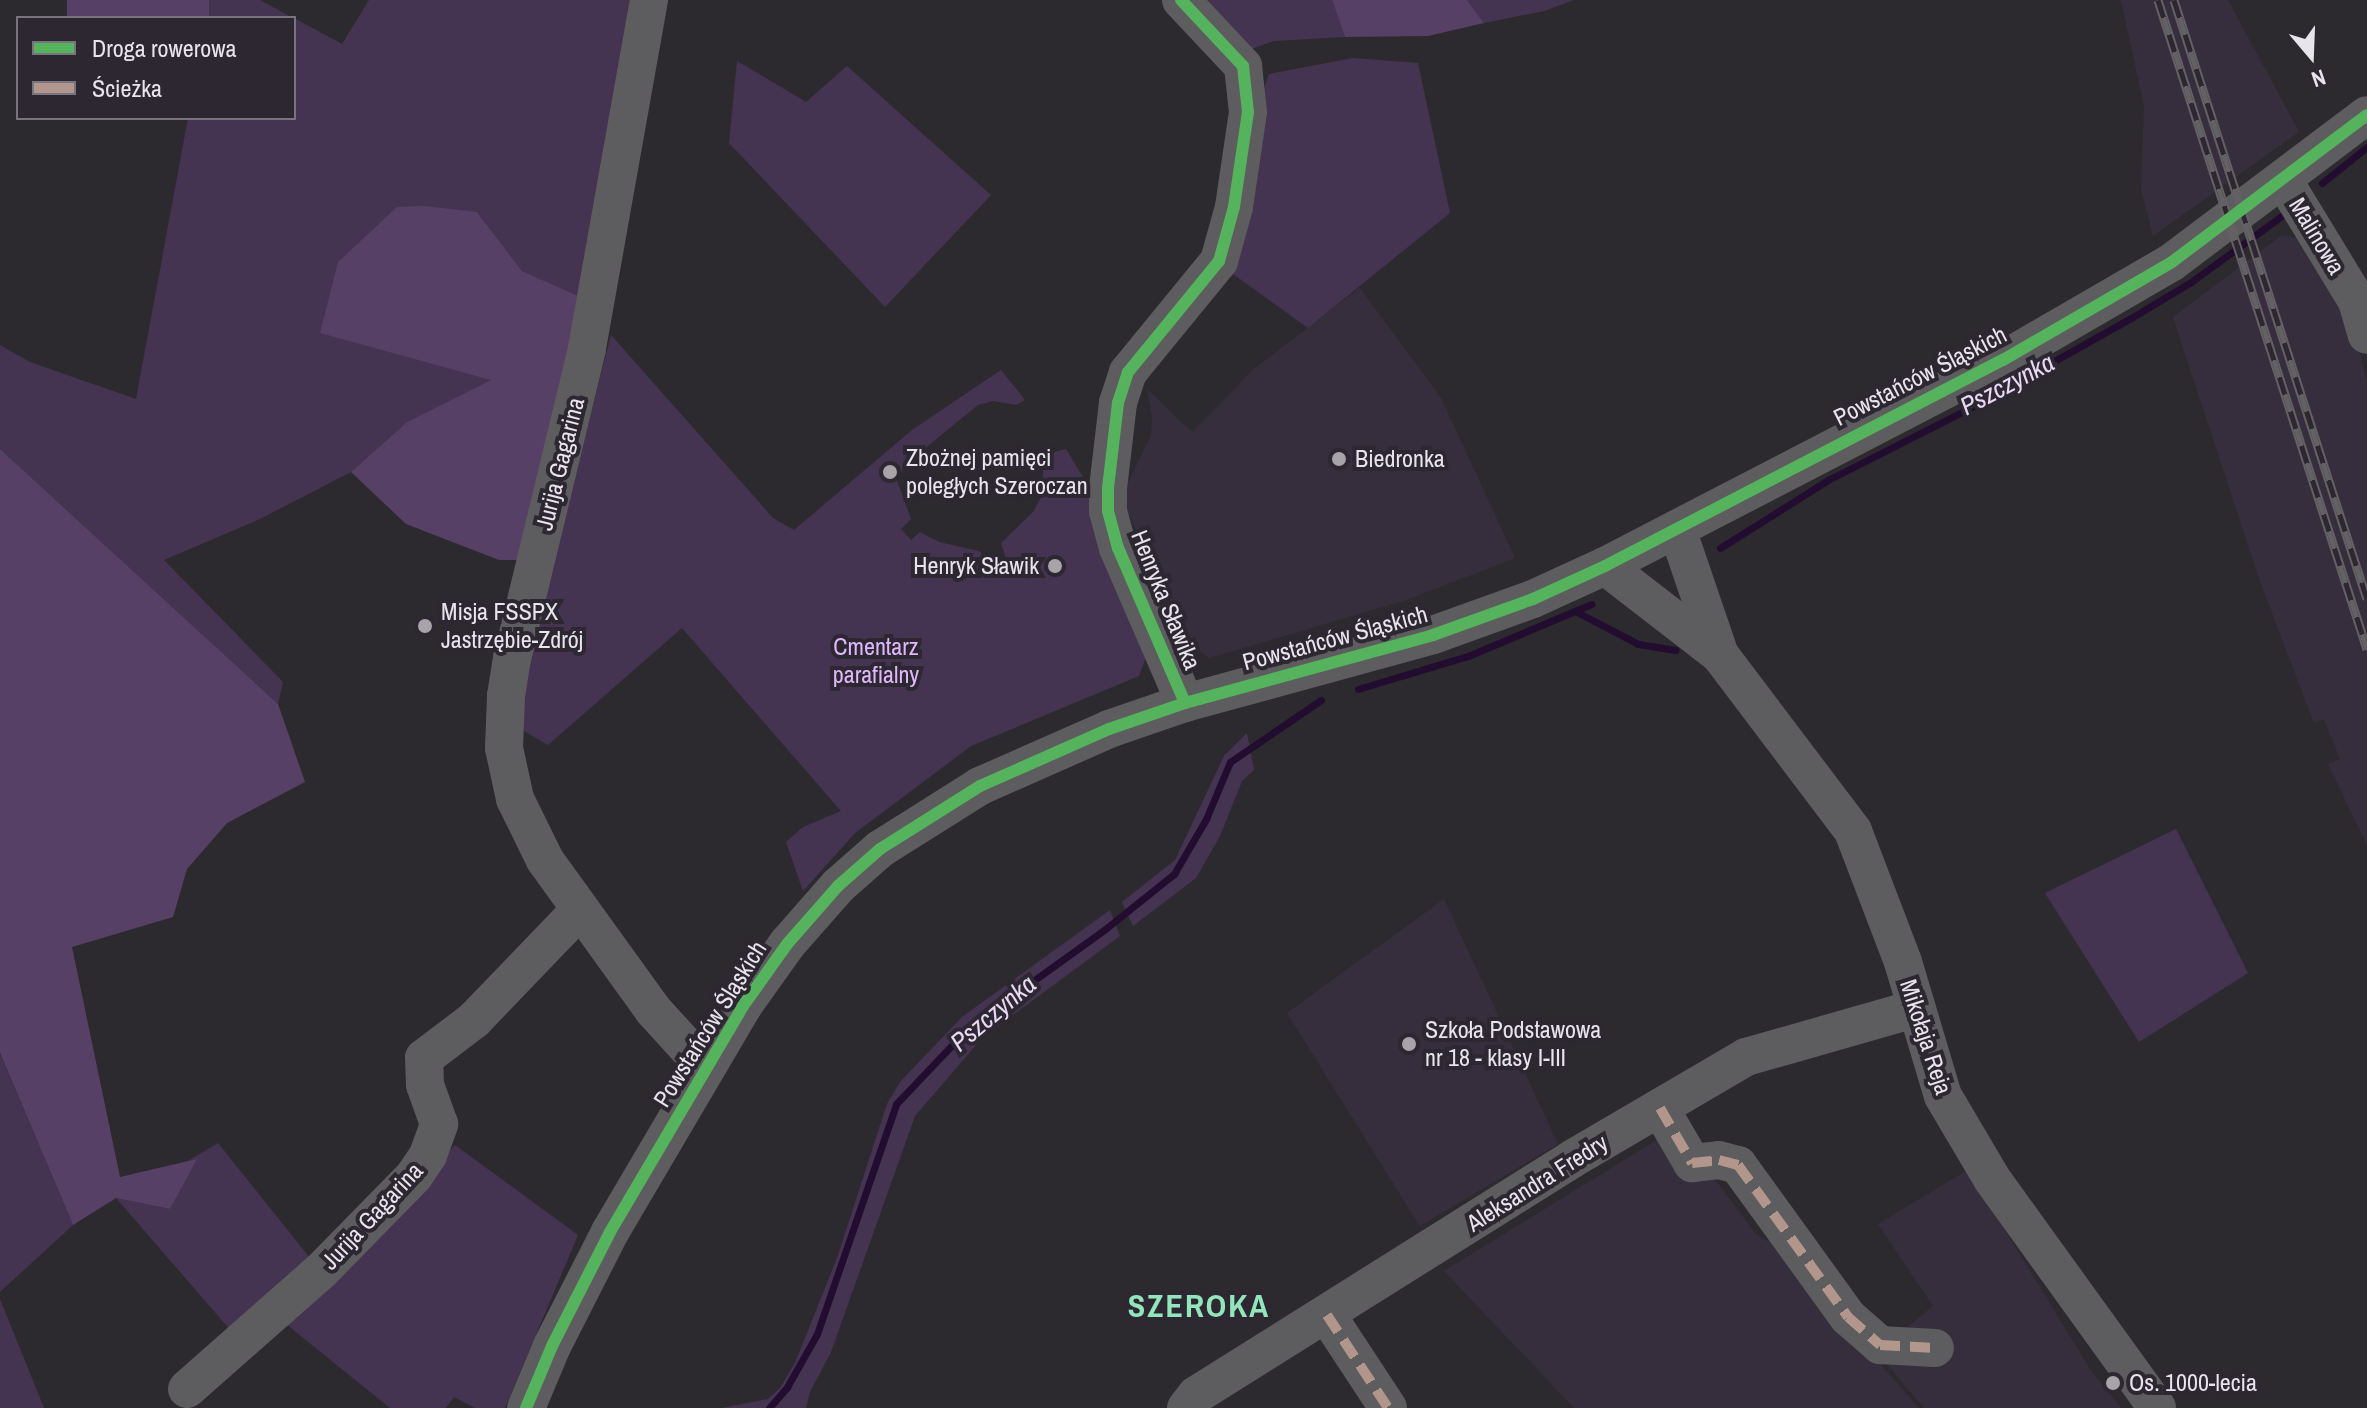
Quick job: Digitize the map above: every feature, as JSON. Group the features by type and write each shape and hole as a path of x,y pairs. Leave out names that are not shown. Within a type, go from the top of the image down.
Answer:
{"street":[{"name":"Jurija Gagarina","path":"649,0 587,349 512,658 504,710 507,773 515,799 545,860 579,911 653,1010 705,1067"},
{"name":"Henryka Sławika","path":"1181,0 1243,66 1248,112 1234,207 1219,261 1128,372 1118,403 1108,511 1118,548 1185,703"},
{"name":"Powstańców Śląskich","path":"526,1408 552,1346 610,1232 705,1067 788,943 838,886 880,849 928,816 1035,759 1185,703 1433,635 1533,599 1605,566 2016,352 2172,262 2284,181 2367,115"},
{"name":"Malinowa","path":"2284,181 2357,301 2367,335"},
{"name":"Mikołaja Reja","path":"1677,529 1720,655"},
{"name":"Mikołaja Reja","path":"1605,566 1720,655 1853,831 1903,962 1914,1009 1943,1096 1992,1179 2157,1408"},
{"name":"Jurija Gagarina","path":"187,1389 321,1271 414,1176 428,1155 439,1124 425,1085 424,1058 474,1020 579,911"},
{"name":"Aleksandra Fredry","path":"1186,1408 1196,1395 1572,1159 1746,1057 1914,1009"},
{"path":"1660,1108 1692,1163 1719,1160 1738,1165 1848,1317 1880,1345 1935,1348"},
{"path":"1327,1315 1388,1408"}],"shaded area":[{"path":"67,0 209,0 209,16 67,16"},
{"path":"1332,0 1467,0 1484,23 1428,36 1345,37"},
{"path":"2121,0 2228,0 2299,132 2153,236 2141,189 2144,106"},
{"path":"424,206 477,212 522,271 583,298 518,560 499,560 406,524 351,472 407,422 491,380 320,333 338,262 397,207"},
{"path":"2282,235 2311,241 2354,333 2367,380 2367,845 2328,764 2340,759 2324,719 2314,723 2261,584 2173,317"},
{"path":"1360,288 1441,398 1515,558 1409,599 1210,658 1187,644 1126,508 1127,485 1151,436 1152,416 1147,389 1192,432 1254,369"},
{"path":"0,449 278,704 305,782 227,823 187,869 173,917 72,947 120,1177 197,1159 170,1209 116,1198 73,1225 0,1053"},
{"name":"Szkoła Podstawowa nr 18 - klasy I-III","path":"1444,899 1558,1144 1420,1226 1287,1013"},
{"path":"1660,1138 1687,1182 1707,1169 1756,1234 1776,1246 1919,1408 1574,1408 1444,1271"},
{"path":"1968,1170 2090,1369 2121,1408 1924,1408 1877,1352 1933,1306 1878,1224"}],"green space":[{"path":"209,0 260,0 289,16 206,16"},
{"path":"369,0 634,0 583,298 522,271 477,212 493,379 407,422 351,472 260,519 164,560 283,682 278,704 0,449 0,345 30,362 136,399 188,120 296,120 296,19 342,44"},
{"path":"1190,0 1332,0 1345,37 1274,41 1243,52"},
{"path":"1467,0 1574,0 1544,11 1484,23"},
{"path":"1353,58 1418,63 1450,213 1308,328 1226,269 1258,107 1269,74"},
{"path":"737,61 806,102 847,66 991,195 885,307 729,143"},
{"name":"Cmentarz parafialny","path":"611,335 773,518 794,530 912,430 1001,370 1025,400 1016,405 993,401 978,405 914,457 896,478 911,519 901,529 911,540 920,532 939,542 979,551 992,567 1006,558 1001,543 1034,511 1043,493 1043,470 1054,452 1066,449 1089,487 1089,513 1148,651 1139,676 971,746 855,833 803,891 786,842 803,827 841,811 682,628 548,745 519,728 521,683"},
{"path":"1247,733 1254,770 1242,781 1220,836 1196,878 1133,926 1122,902 1175,860 1224,756"},
{"path":"2176,829 2248,973 2139,1042 2045,893"},
{"path":"1110,910 1120,936 983,1037 915,1116 831,1352 810,1392 806,1408 722,1408 768,1399 780,1388 795,1363 837,1258 887,1104 900,1082 962,1017"},
{"path":"0,1054 73,1225 0,1292"},
{"path":"218,1143 314,1263 232,1332 116,1198 170,1209 196,1159 186,1162"},
{"path":"455,1145 578,1235 505,1408 475,1408 454,1397 446,1408 390,1408 281,1320"},
{"path":"0,1299 44,1408 0,1408"}],"waterway":[{"name":"Pszczynka","path":"2322,183 2367,147"},
{"name":"Pszczynka","path":"1720,548 1828,480 1976,405 2131,318 2191,282 2287,212"},
{"name":"Pszczynka","path":"1358,689 1468,656 1592,604"},
{"path":"1575,611 1638,644 1676,650"},
{"name":"Pszczynka","path":"769,1408 787,1387 817,1334 896,1104 969,1027 1104,930 1174,874 1206,819 1230,762 1321,700"}],"railway":[{"path":"2158,0 2367,649"},
{"path":"2174,0 2367,599"}],"marked path":[{"path":"1660,1108 1692,1163 1719,1160 1738,1165 1848,1317 1880,1345 1935,1348"},
{"path":"1327,1315 1388,1408"}],"cycle path":[{"path":"1181,0 1243,66 1248,112 1234,207 1219,261 1128,372 1118,403 1108,511 1118,548 1185,703"},
{"path":"526,1408 552,1346 610,1232 743,1006 788,943 838,886 880,849 980,786 1109,729 1185,703 1433,635 1533,599 1605,566 2003,360 2172,262 2367,115"}],"place":[{"name":"Biedronka","path":"1339,459"},
{"name":"Zbożnej pamięci poległych Szeroczan","path":"890,472"},
{"name":"Henryk Sławik","path":"1055,566"},
{"name":"Misja FSSPX Jastrzębie-Zdrój","path":"425,626"},
{"name":"Szkoła Podstawowa nr 18 - klasy I-III","path":"1409,1044"},
{"name":"Os. 1000-lecia","path":"2113,1383"}],"district":[{"name":"SZEROKA","path":"1199,1306"}]}
